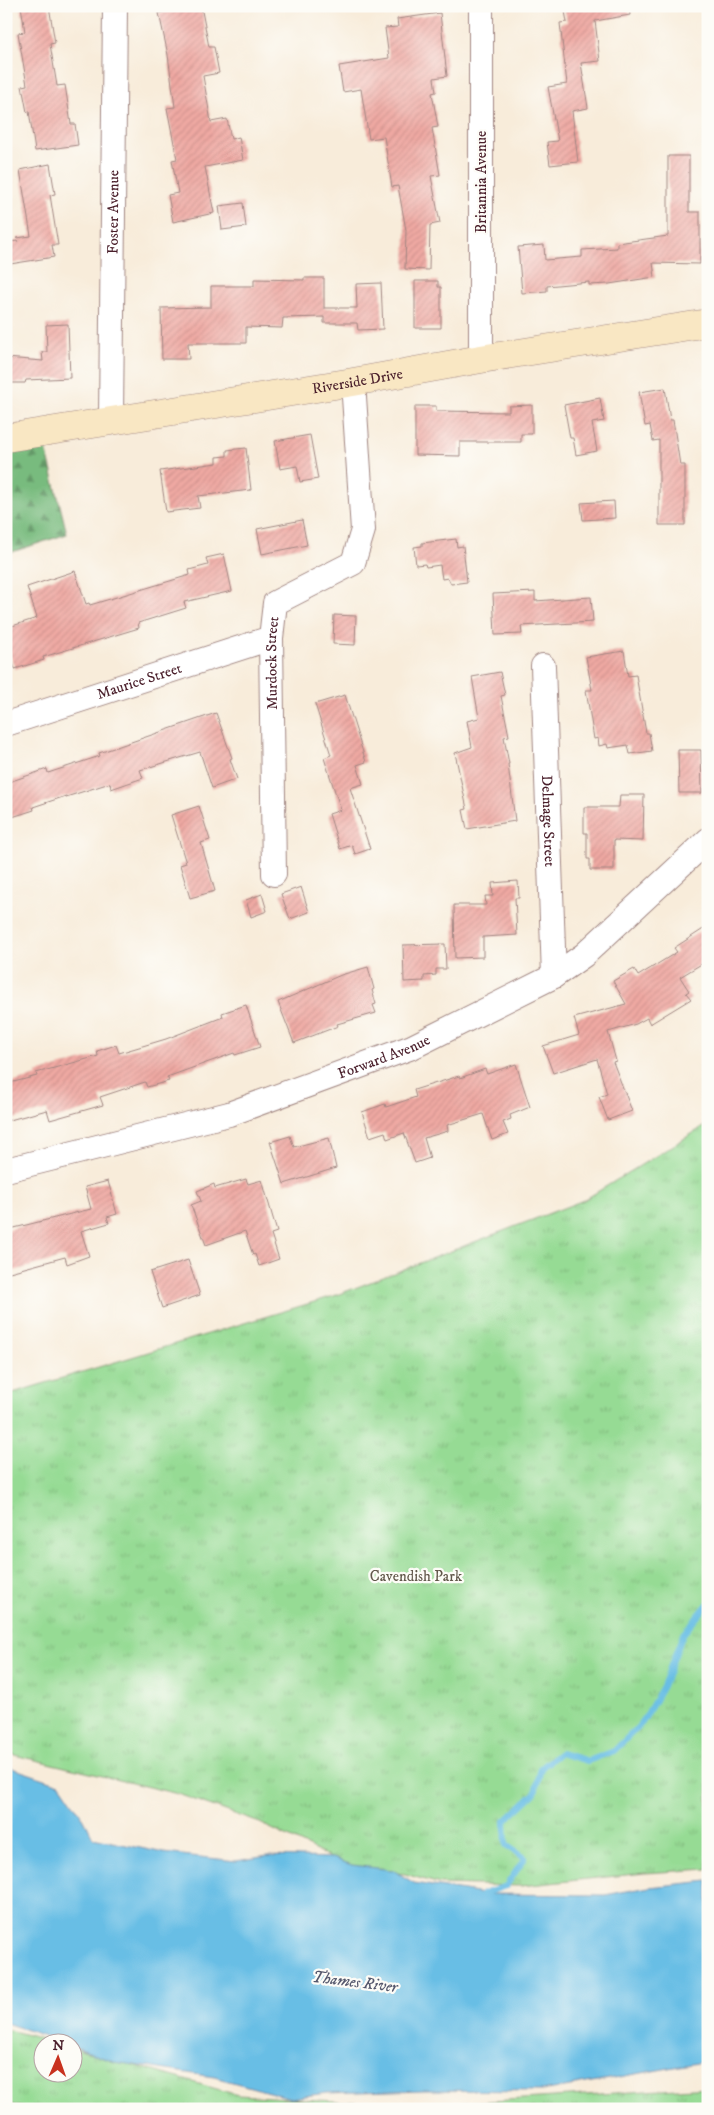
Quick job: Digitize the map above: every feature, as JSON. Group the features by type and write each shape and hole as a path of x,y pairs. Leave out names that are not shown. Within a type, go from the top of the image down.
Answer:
{"main road":[{"name":"Riverside Drive","path":"6,438 708,323"}],"street":[{"name":"Foster Avenue","path":"111,420 116,6"},
{"name":"Britannia Avenue","path":"481,6 481,359"},
{"name":"Murdock Street","path":"274,874 271,638 275,603 352,563 363,530 353,382"},
{"name":"Maurice Street","path":"6,724 271,638"},
{"name":"Delmage Street","path":"543,666 554,976"},
{"name":"Forward Avenue","path":"6,1170 230,1114 412,1047 554,976 584,955 708,840"}],"green space":[{"path":"45,444 67,534 6,554 6,451"},
{"name":"Cavendish Park","path":"708,1124 708,1869 645,1873 521,1886 440,1884 405,1874 353,1869 260,1823 178,1794 6,1753 6,1395 334,1296 584,1200"},
{"path":"6,2029 32,2036 32,2082 82,2082 82,2051 238,2095 415,2106 708,2087 708,2109 28,2109 6,2103"}],"water":[{"name":"Thames River","path":"6,1766 60,1784 84,1819 93,1838 164,1853 236,1861 268,1856 333,1858 352,1865 393,1870 414,1883 483,1894 605,1895 649,1887 708,1881 708,2061 542,2091 424,2090 326,2093 291,2098 214,2077 114,2062 82,2050 82,2032 33,2032 6,2023"}],"building":[{"path":"21,6 49,6 55,43 50,44 57,86 65,85 71,124 75,124 78,145 35,151 29,111 27,112 22,86 27,85 18,33 25,32"},
{"path":"188,6 201,6 209,47 214,47 219,73 203,76 211,122 227,119 231,139 239,137 243,160 205,167 214,213 173,222 168,195 178,193 172,160 177,159 167,108 175,107 168,55 159,13"},
{"path":"564,6 629,6 630,15 595,21 600,61 581,63 588,108 572,111 578,162 550,165 547,142 558,141 548,87 567,84 560,23 567,22"},
{"path":"440,13 447,76 434,78 436,92 432,93 438,127 432,128 440,175 431,176 440,223 430,225 429,270 405,269 406,230 398,186 392,187 384,137 369,139 361,89 343,92 339,66 389,58 385,28 398,27 397,19"},
{"path":"668,156 689,156 689,212 700,212 700,264 653,263 655,277 609,284 589,285 589,282 547,286 547,291 522,293 518,247 544,245 545,260 582,257 582,250 617,248 617,243 668,236"},
{"path":"50,164 55,194 50,195 58,245 52,245 54,257 10,264 7,242 18,241 17,238 31,236 20,170"},
{"path":"243,203 246,227 222,230 219,206"},
{"path":"304,278 324,278 324,308 357,308 356,284 381,283 383,329 358,330 357,323 324,323 324,317 283,318 282,328 246,327 246,343 188,343 189,359 162,359 161,308 211,307 211,286 254,286 254,279 304,280"},
{"path":"415,281 438,281 438,287 441,287 441,328 415,328"},
{"path":"68,324 70,378 6,383 6,358 43,361 42,352 47,352 46,325"},
{"path":"665,388 670,420 673,420 680,465 685,465 685,525 659,525 659,440 653,441 650,425 645,426 639,392"},
{"path":"600,398 604,421 592,423 597,451 576,455 573,438 570,438 564,405"},
{"path":"532,405 532,434 521,434 521,442 460,442 460,456 415,455 415,406 436,406 436,411 509,412 509,406"},
{"path":"310,435 318,479 300,482 297,466 280,469 275,441"},
{"path":"246,448 251,490 198,496 200,508 166,512 160,471 217,463 217,457 227,456 227,450"},
{"path":"614,501 615,518 583,520 581,503"},
{"path":"302,520 307,545 262,554 257,529"},
{"path":"456,539 457,547 463,546 467,582 451,584 448,578 442,579 440,565 426,567 425,564 416,565 414,547 422,546 422,543"},
{"path":"224,554 232,591 184,602 186,608 138,623 139,628 43,657 44,660 15,669 6,643 6,628 37,618 27,587 75,571 86,604 89,603 90,605 190,575 189,570 208,565 206,558"},
{"path":"535,592 535,601 591,597 593,622 521,626 522,634 495,635 493,594"},
{"path":"334,615 356,616 355,645 333,644"},
{"path":"624,651 628,676 636,675 646,733 649,733 652,751 630,754 628,745 608,748 607,744 599,746 598,738 594,739 586,690 592,690 586,657"},
{"path":"500,672 505,695 501,696 509,736 504,737 515,821 467,829 463,810 467,809 455,753 472,747 467,721 479,718 472,677"},
{"path":"345,695 366,762 357,765 363,784 350,788 370,849 355,854 352,845 340,849 329,814 341,810 324,758 331,755 315,704"},
{"path":"216,713 232,758 230,759 237,779 212,788 200,752 140,770 143,778 111,789 110,783 66,796 33,807 34,810 6,819 6,783 47,769 48,773 100,756 99,753"},
{"path":"678,750 701,750 702,793 679,793"},
{"path":"620,795 644,795 643,841 614,840 614,870 590,870 590,859 587,859 587,833 584,833 584,807 619,807"},
{"path":"199,806 210,840 201,843 215,891 190,898 180,865 186,863 171,815"},
{"path":"518,881 519,898 515,898 517,935 483,937 483,957 455,958 454,905 486,905 485,896 493,896 492,883"},
{"path":"301,887 309,912 290,919 281,894"},
{"path":"262,894 267,911 251,917 246,900"},
{"path":"708,926 708,960 680,977 689,991 686,993 691,999 650,1024 647,1018 636,1024 608,1032 616,1061 613,1062 632,1111 608,1120 599,1097 607,1094 597,1059 553,1073 543,1046 579,1035 574,1018 626,1004 613,981 634,969 638,976 677,952 674,948"},
{"path":"445,944 446,969 436,969 436,975 424,976 424,981 404,982 403,945"},
{"path":"368,967 374,989 372,990 376,1004 373,1005 376,1013 337,1024 338,1026 294,1043 278,1002 341,975"},
{"path":"246,1005 260,1047 235,1055 234,1053 167,1077 169,1081 147,1087 145,1082 100,1097 103,1105 50,1120 47,1110 6,1121 6,1084 37,1076 36,1073 98,1056 97,1051 116,1045 119,1053 166,1039 223,1017 222,1013"},
{"path":"516,1064 530,1107 510,1115 511,1119 503,1122 508,1134 492,1140 483,1114 447,1125 448,1131 424,1138 430,1158 415,1163 404,1133 387,1139 385,1132 370,1137 362,1112 385,1104 386,1107 416,1097 414,1090 459,1076 460,1078 485,1069 487,1074"},
{"path":"290,1136 294,1147 329,1138 336,1168 284,1184 270,1142"},
{"path":"246,1179 248,1184 262,1180 277,1232 271,1234 279,1259 259,1266 245,1231 206,1245 191,1205 201,1201 197,1191 214,1184 215,1188"},
{"path":"108,1181 117,1214 107,1217 109,1223 81,1231 89,1256 67,1264 65,1257 6,1273 6,1230 91,1209 85,1187"},
{"path":"188,1260 200,1295 162,1308 150,1272"}],"waterway":[{"path":"478,1901 483,1894 506,1886 525,1858 506,1845 505,1821 535,1793 541,1768 560,1753 588,1761 614,1751 642,1723 663,1686 683,1634 708,1604"}]}
